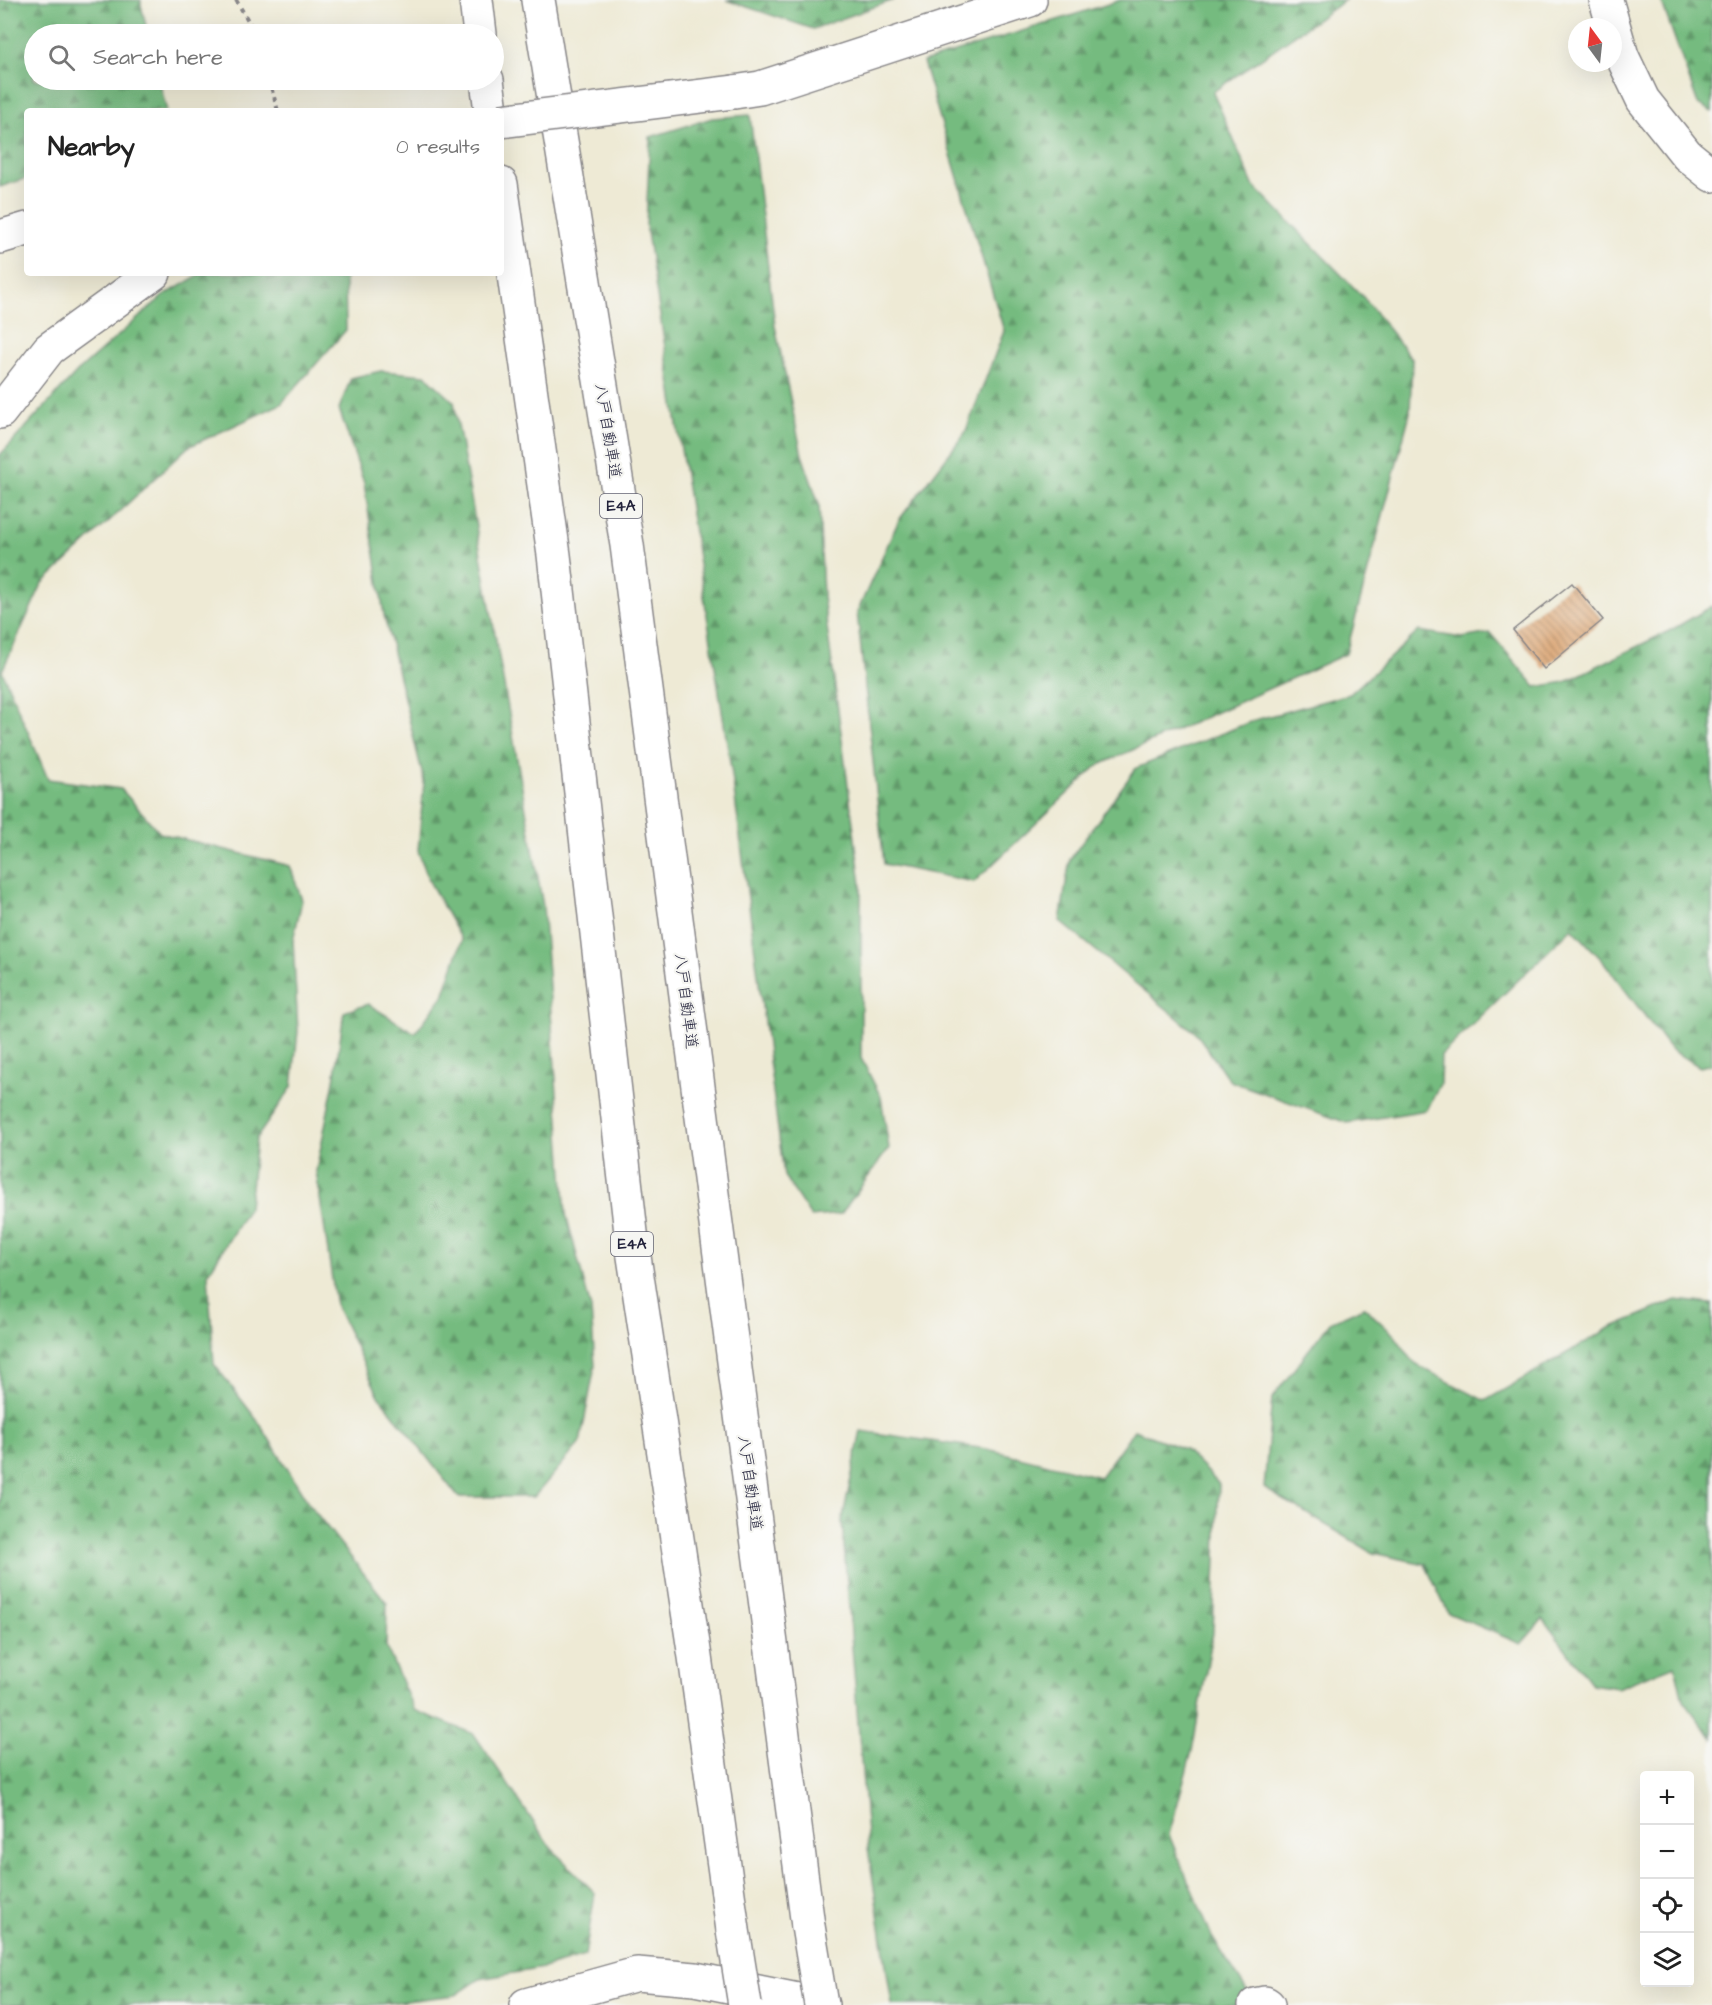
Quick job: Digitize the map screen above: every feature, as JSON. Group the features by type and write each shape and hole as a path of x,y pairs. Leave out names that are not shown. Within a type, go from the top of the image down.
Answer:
{"main road":[{"path":"476,0 479,24"},
{"name":"八戸自動車道","path":"538,0 627,545 808,1926 822,2005"},
{"path":"504,121 760,88 1030,0"},
{"path":"1606,0 1622,56 1642,100 1687,155 1712,175"},
{"path":"488,90 491,108"},
{"name":"E4A","path":"504,205 554,555 633,1250 745,2005"},
{"path":"0,237 24,230"},
{"path":"0,412 49,349 150,276"},
{"path":"526,2005 637,1974 694,1979 822,2005"},
{"path":"1255,2005 1265,2003 1268,2005"}],"path":[{"path":"236,0 250,24"},
{"path":"272,90 277,108"}],"green space":[{"path":"0,0 141,0 146,24 24,24 24,90 162,90 166,108 24,108 24,179 0,187"},
{"path":"726,0 894,0 813,29"},
{"path":"1121,0 1345,0 1213,92 1253,185 1365,299 1412,359 1410,413 1346,654 1097,766 974,882 884,864 857,612 899,520 965,433 1004,331 923,62"},
{"path":"1661,0 1712,0 1712,112 1698,104"},
{"path":"750,115 775,326 802,455 819,504 823,596 861,884 861,1058 881,1097 889,1148 841,1214 811,1217 784,1176 732,775 646,226 650,137 712,118"},
{"path":"197,276 345,276 346,330 281,404 188,447 42,584 2,671 48,779 121,789 160,833 290,866 302,900 293,941 298,1031 292,1087 256,1139 249,1207 208,1274 214,1364 260,1424 309,1504 387,1603 386,1646 414,1710 474,1734 551,1848 595,1893 585,1956 543,1968 480,1979 456,1995 373,2005 0,2005 0,455 77,372 163,296"},
{"path":"381,371 425,375 454,402 543,906 566,1214 591,1309 595,1366 580,1443 534,1497 458,1497 379,1396 336,1306 316,1171 334,1081 344,1012 368,1004 415,1033 443,996 462,940 429,881 418,851 424,781 384,615 364,483 339,409 351,378"},
{"path":"1712,606 1712,1064 1700,1067 1671,1050 1603,961 1572,928 1441,1055 1440,1084 1427,1110 1347,1123 1230,1081 1197,1034 1060,921 1070,859 1136,768 1255,720 1350,694 1419,631 1462,638 1490,633 1536,687 1565,682 1673,629"},
{"path":"1676,1300 1712,1304 1712,1738 1683,1700 1675,1665 1617,1688 1592,1684 1543,1619 1521,1644 1448,1613 1425,1564 1373,1553 1264,1488 1272,1398 1330,1322 1364,1307 1395,1336 1415,1364 1485,1401 1608,1329"},
{"path":"1134,1430 1184,1449 1219,1484 1213,1633 1192,1751 1169,1835 1212,1937 1256,2005 892,2005 868,1848 842,1521 861,1431 987,1449 1100,1477"}],"building":[{"path":"1572,583 1603,620 1544,669 1513,630"}]}
